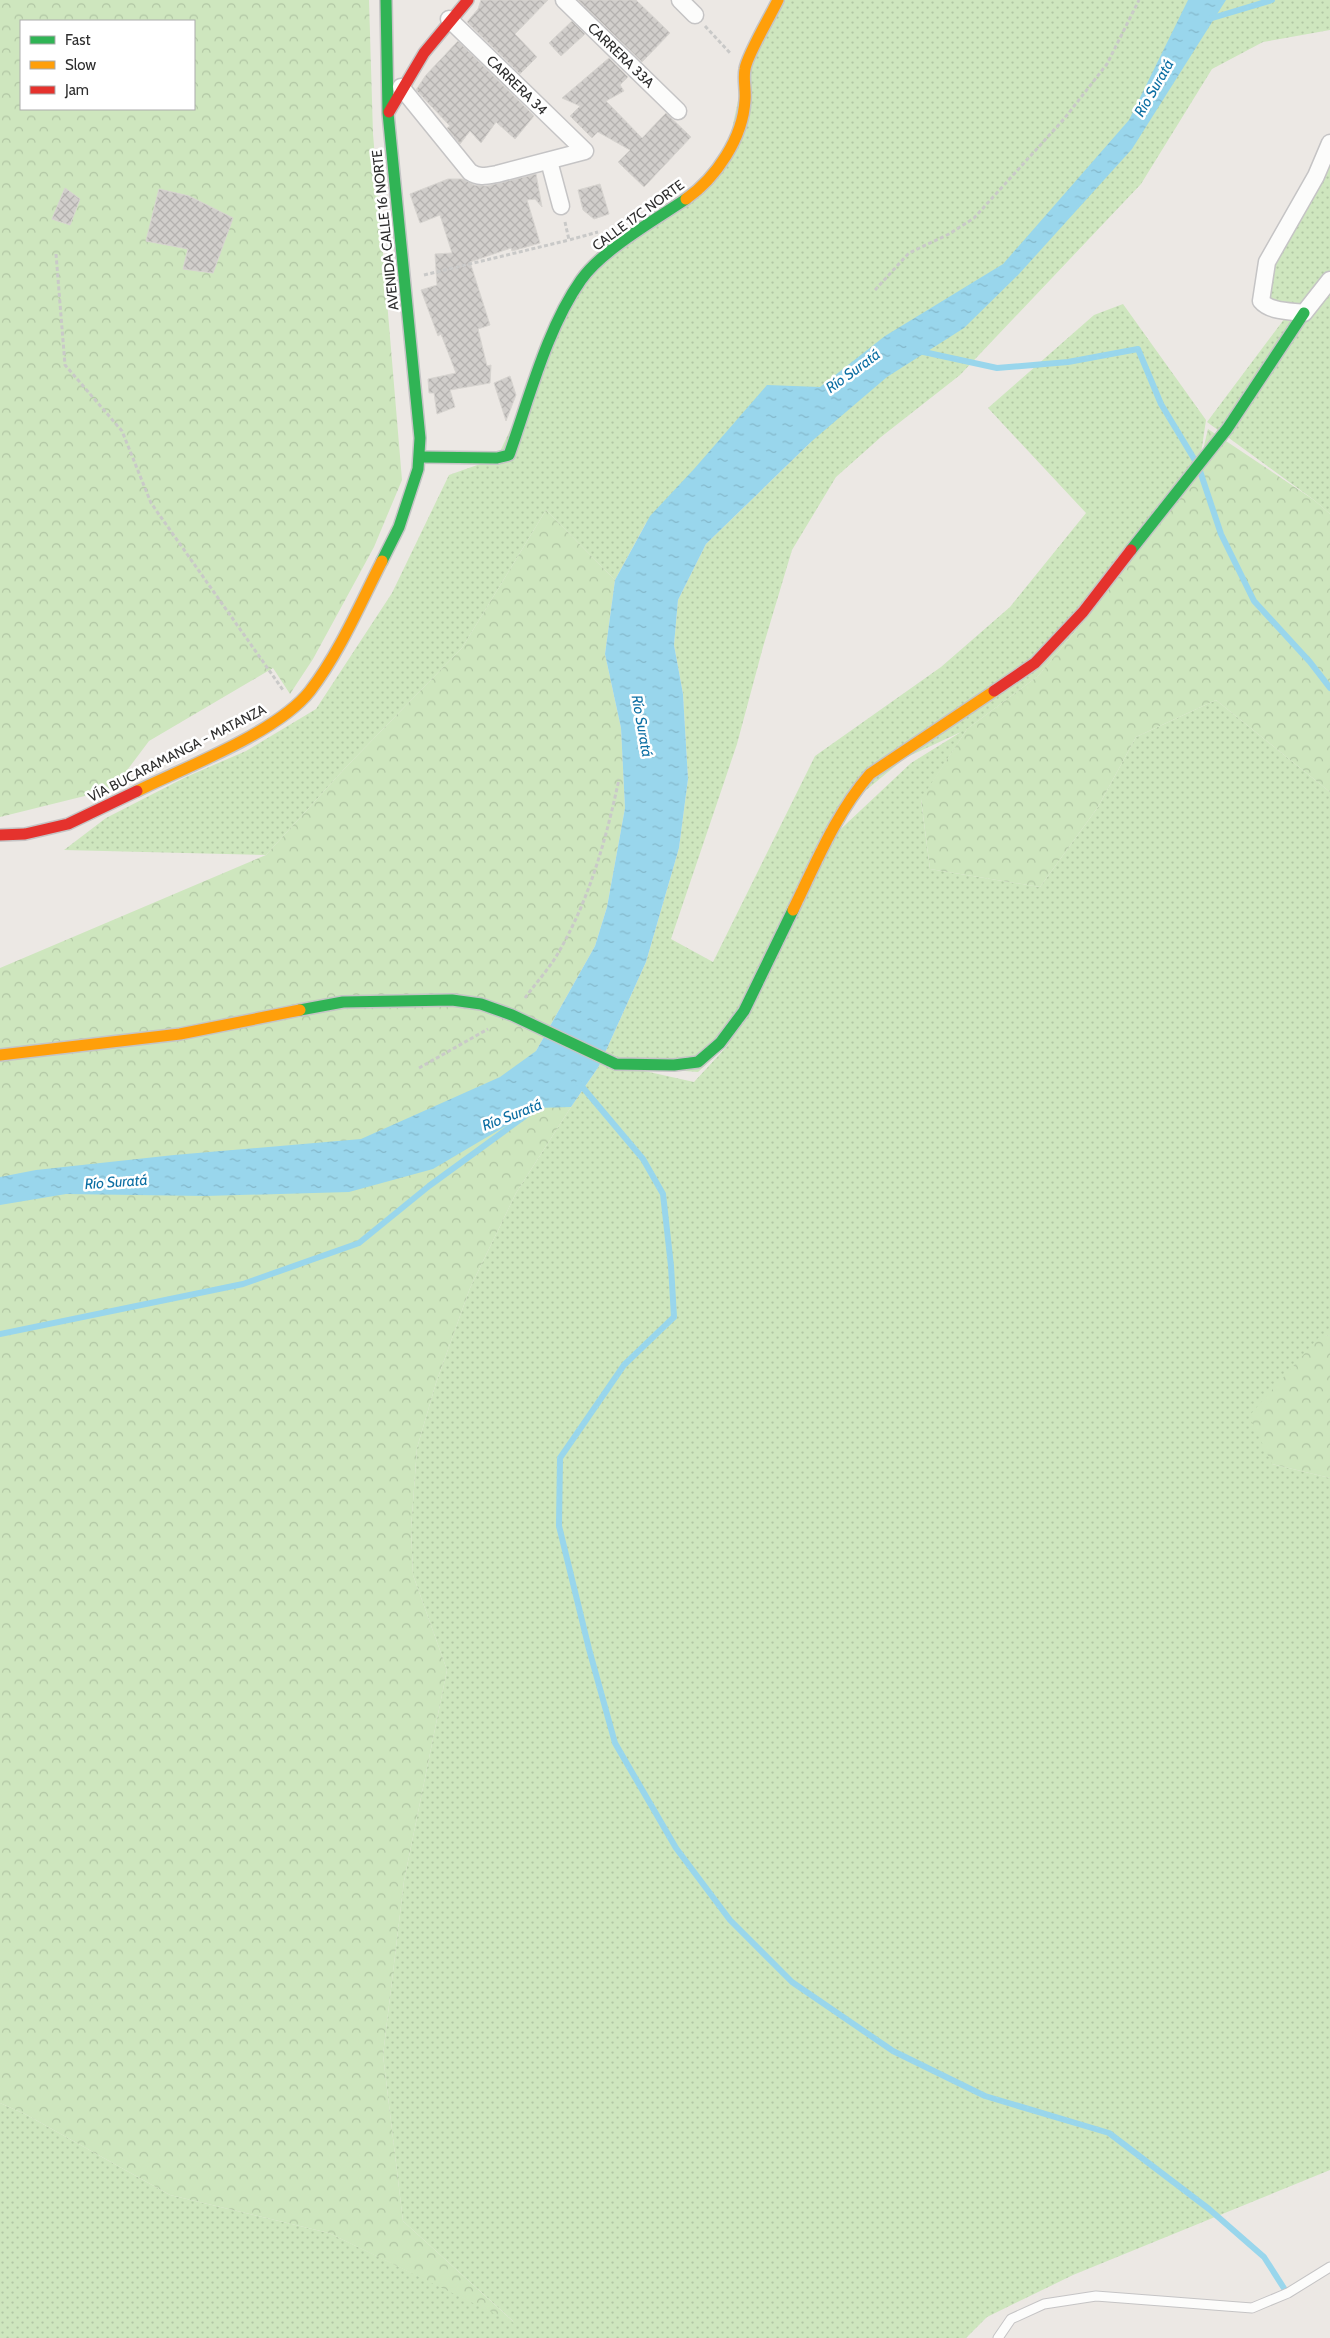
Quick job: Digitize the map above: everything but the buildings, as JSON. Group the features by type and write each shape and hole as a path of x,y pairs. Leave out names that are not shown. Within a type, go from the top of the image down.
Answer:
{"street":[{"name":"AVENIDA CALLE 16 NORTE","path":"386,0 388,113 418,409 420,457"},
{"path":"388,113 401,87 449,19 468,0"},
{"name":"CARRERA 33A","path":"564,0 678,111"},
{"path":"680,0 694,15"},
{"path":"744,68 778,0"},
{"name":"CARRERA 34","path":"449,19 585,150 549,161"},
{"name":"CALLE 17C NORTE","path":"420,457 497,458 509,455 554,328 581,278 605,255 697,191 720,164 740,129 746,101 744,68"},
{"path":"401,87 470,172 476,176 483,177 549,161 561,206"},
{"path":"1304,313 1265,306 1261,301 1264,269 1316,176 1330,143"},
{"path":"0,1055 180,1034 343,1002 452,1000 480,1004 512,1015 540,1030 616,1064 674,1065 698,1062 720,1043 744,1011 825,844 856,790 870,774 886,762 1028,668 1083,612 1227,429 1304,313 1330,280"},
{"name":"VÍA BUCARAMANGA - MATANZA","path":"0,835 24,834 68,824 232,745 294,707 310,691 355,616 399,527 415,482 420,457"}],"lane":[{"path":"998,2338 1011,2319 1044,2304 1096,2296 1252,2308 1288,2293 1330,2266"}],"path":[{"path":"875,290 909,253 949,234 974,218 1064,119 1107,64 1139,0"},
{"path":"694,15 744,68"},
{"path":"561,206 570,240"},
{"path":"435,273 602,231"},
{"path":"56,254 65,365 122,431 151,503 294,707"},
{"path":"419,1068 512,1015 556,955 588,891 609,826 619,779"}],"green space":[{"path":"0,0 369,0 373,134 402,480 374,547 313,659 290,694 273,668 149,741 113,789 0,817"},
{"path":"778,0 1330,0 1330,30 1263,42 1212,69 1141,184 960,375 881,437 836,477 792,550 737,744 671,939 713,962 815,756 941,667 1010,607 1086,513 988,408 1094,315 1123,304 1206,420 1199,467 1088,616 1038,676 967,729 921,800 930,869 1040,887 1098,807 1136,737 1216,700 1330,792 1330,1335 1320,1337 1272,1464 1330,1478 1330,2170 1073,2275 987,2317 966,2338 0,2338 0,2103 25,2114 170,2195 329,2233 514,2322 403,2221 383,2055 404,1881 447,1670 413,1575 411,1529 417,1448 436,1383 470,1288 516,1193 599,1066 646,962 679,848 688,779 683,694 674,645 678,600 706,544 811,442 646,523 615,580 546,510 462,648 346,767 266,855 64,850 106,818 186,777 246,751 316,709 392,593 449,475 497,458 581,278 724,166 745,68","holes":["961,732 911,763 828,841 859,796 905,758","730,1043 694,1082 622,1066 698,1072"]},
{"path":"1330,146 1330,514 1314,500 1207,422 1288,314 1262,304 1268,264"},
{"path":"1208,429 1314,500 1330,514 1330,792 1216,700 1136,737 1098,807 1040,887 930,869 921,799 967,729 1038,676 1088,616 1199,467"},
{"path":"546,510 615,580 605,654 621,728 625,808 607,907 595,946 536,1051 571,1107 516,1193 470,1288 436,1383 417,1448 411,1529 413,1575 447,1670 404,1881 383,2055 403,2221 516,2324 329,2233 170,2195 25,2114 0,2103 0,968 266,855 346,767 462,648"},
{"path":"1330,1335 1330,1478 1272,1464 1249,1416 1320,1336"}],"water":[{"name":"Río Suratá","path":"1188,0 1226,0 1132,149 1019,274 964,328 887,377 812,441 706,544 678,600 674,645 683,694 688,779 679,848 646,962 599,1066 571,1107 536,1108 433,1169 349,1192 205,1196 66,1194 0,1205 0,1177 36,1170 174,1155 361,1139 500,1077 536,1051 595,946 607,907 625,808 621,728 605,654 615,580 650,516 694,469 767,385 820,387 885,336 1003,264 1129,120"}],"waterway":[{"path":"1209,19 1272,0"},
{"path":"919,351 997,368 1068,362 1138,349 1161,404 1196,462"},
{"path":"1200,471 1221,534 1254,601 1310,662 1330,688"},
{"path":"579,1083 643,1159 663,1194 671,1266 674,1317 624,1365 560,1458 559,1526 589,1649 615,1743 676,1848 730,1920 792,1982 893,2051 985,2096 1109,2133 1209,2209 1264,2257 1287,2293"},
{"name":"Río Suratá","path":"0,1334 243,1284 359,1243 429,1186 536,1108"}],"traffic: fast":[{"path":"382,561 399,527 418,469 420,438 388,113 386,0"},
{"path":"420,457 497,458 509,455 558,320 581,280 590,269 615,247 686,199"},
{"path":"1131,550 1227,429 1304,313"},
{"path":"300,1010 343,1002 452,1000 481,1004 512,1015 616,1064 674,1065 698,1062 720,1043 744,1011 793,910"}],"traffic: slow":[{"path":"686,199 708,180 726,156 733,142 743,114 745,96 744,73 747,63 754,45 778,0"},
{"path":"137,791 230,747 276,721 295,706 310,691 331,660 382,561"},
{"path":"793,910 837,822 870,774 994,691"},
{"path":"0,1055 180,1034 300,1010"}],"traffic: jam":[{"path":"389,112 424,53 468,0"},
{"path":"994,691 1035,663 1083,612 1131,550"},
{"path":"0,835 25,834 68,824 137,791"}]}
